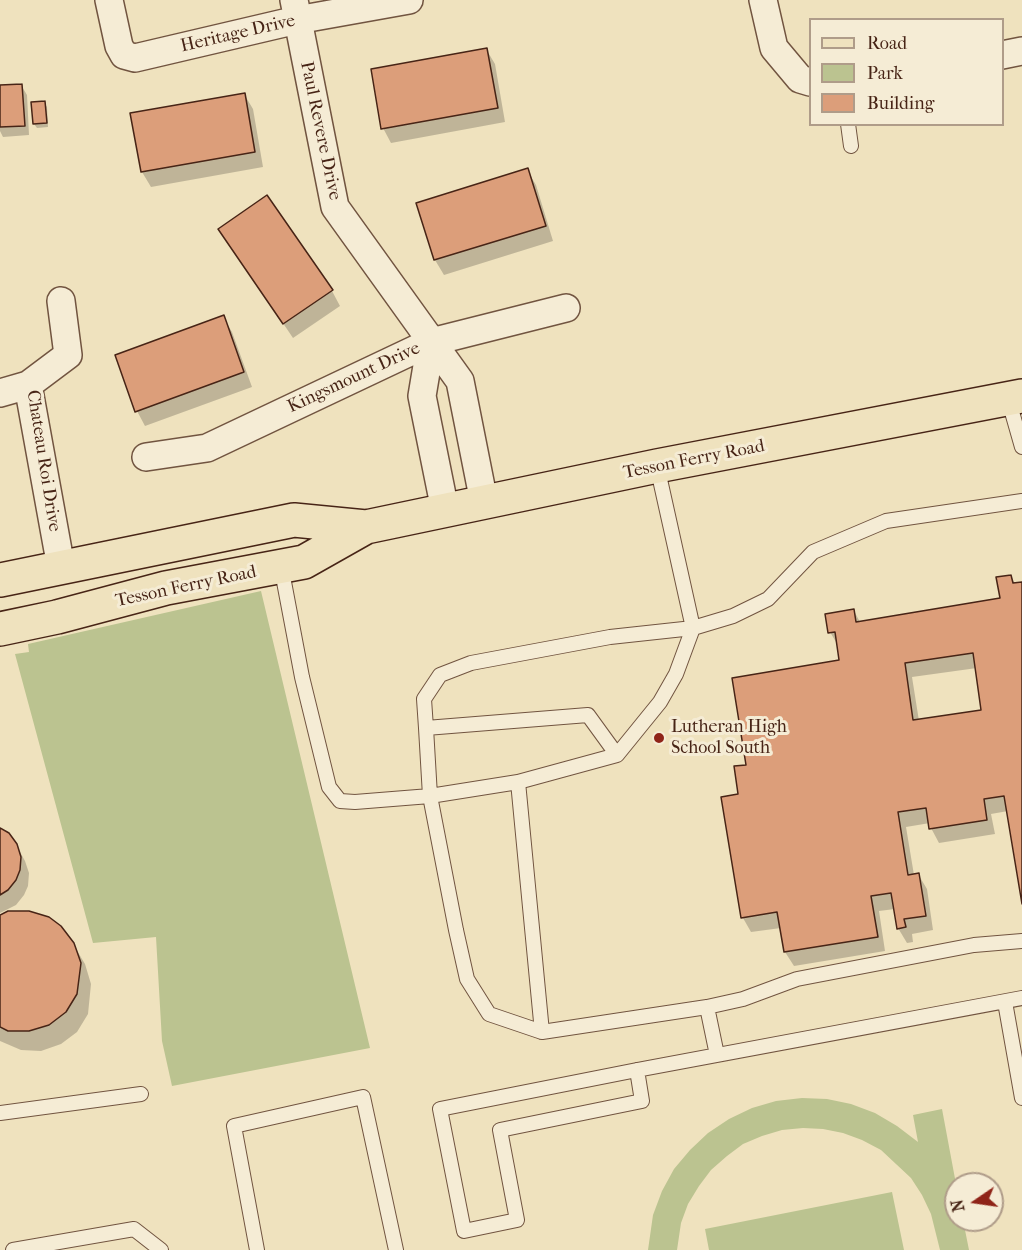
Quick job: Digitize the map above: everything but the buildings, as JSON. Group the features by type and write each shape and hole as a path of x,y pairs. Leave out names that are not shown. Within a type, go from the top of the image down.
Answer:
{"main road":[{"name":"Tesson Ferry Road","path":"0,580 294,520 366,526 657,466 1015,397"},
{"name":"Tesson Ferry Road","path":"0,629 57,617 166,588 304,562 366,526"}],"street":[{"name":"Heritage Drive","path":"110,0 118,46 124,56 135,58 296,10 410,0"},
{"path":"763,0 774,48 800,79 809,82"},
{"name":"Paul Revere Drive","path":"296,10 335,207 460,381 484,502"},
{"path":"1004,55 1022,51"},
{"name":"Chateau Roi Drive","path":"61,301 68,355 28,385 61,567"},
{"name":"Kingsmount Drive","path":"146,457 207,448 431,342 566,308"},
{"path":"431,342 422,396 445,510"},
{"path":"0,393 28,385"}],"lane":[{"path":"848,126 851,146"},
{"path":"1015,397 1022,447"},
{"path":"280,566 329,787 340,801 355,802 430,796 518,782 617,755 660,702 676,674 693,628 657,466"},
{"path":"1022,501 886,521 813,552 768,599 733,616 693,628 610,637 471,663 440,675 424,699 430,796 467,979 489,1014 542,1032 707,1007 743,999 797,979 974,945 1022,941"},
{"path":"426,728 588,715 617,755"},
{"path":"518,782 542,1032"},
{"path":"637,1070 642,1101 500,1130 517,1220 464,1231 440,1109 637,1070 1022,998"},
{"path":"1005,1002 1022,1098"},
{"path":"707,1007 717,1055"},
{"path":"0,1113 141,1094"},
{"path":"257,1250 234,1126 363,1097 396,1250"},
{"path":"13,1250 134,1229 161,1250"}],"green space":[{"path":"261,591 370,1048 172,1086 162,1041 156,937 93,943 15,654 29,652 28,644"},
{"path":"802,1098 827,1099 851,1104 875,1113 918,1142 913,1115 942,1109 954,1172 944,1172 944,1232 965,1232 969,1250 940,1250 931,1214 922,1195 911,1178 881,1150 843,1133 803,1128 782,1130 762,1136 743,1144 727,1156 711,1170 688,1204 681,1223 677,1250 648,1250 653,1215 662,1191 674,1169 690,1150 708,1133 729,1119 752,1108 776,1101"},
{"path":"892,1192 904,1250 709,1250 705,1229"}],"place":[{"name":"Lutheran High School South","path":"659,738"}]}
